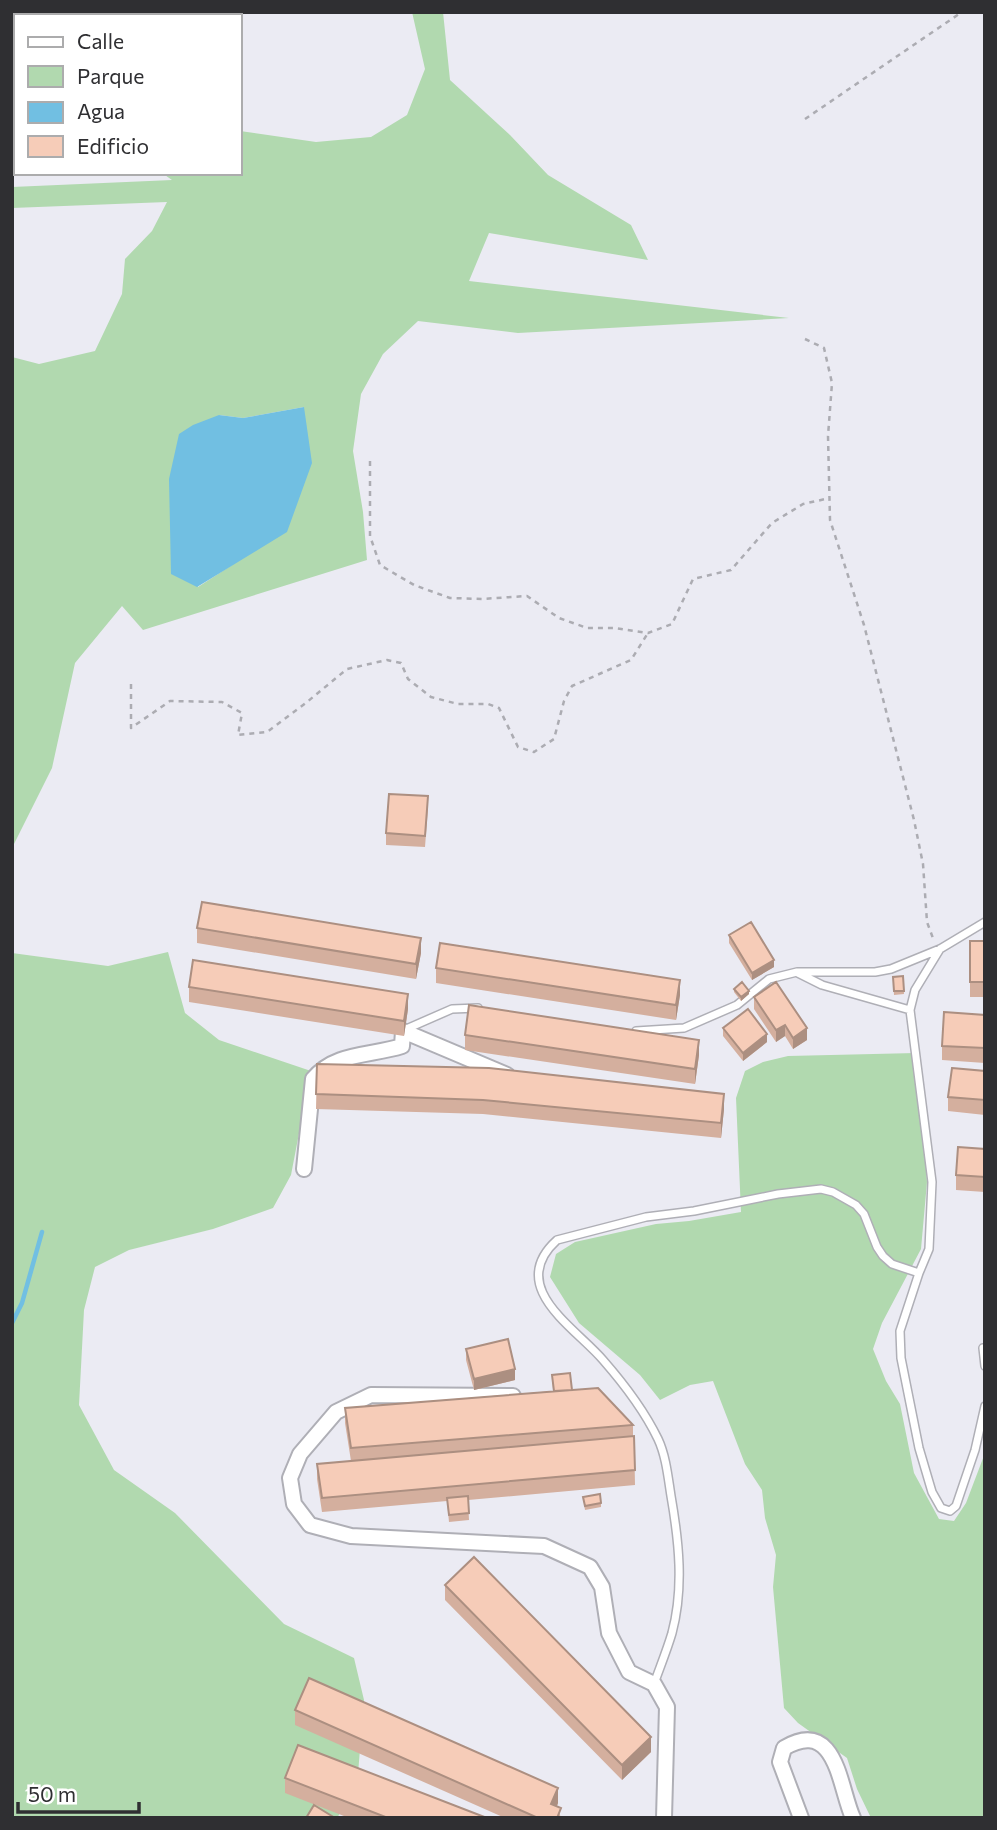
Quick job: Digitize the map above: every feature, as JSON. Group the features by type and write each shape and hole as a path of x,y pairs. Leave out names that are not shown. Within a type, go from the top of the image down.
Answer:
{"street":[{"path":"304,1169 313,1079 332,1062 402,1046 403,1031 518,1080"},
{"path":"514,1396 371,1395 336,1412 300,1454 290,1478 294,1504 310,1525 351,1536 544,1546 590,1567 602,1587 609,1633 629,1672 653,1684 667,1707 663,1818"},
{"path":"801,1818 780,1762 784,1748 792,1743 806,1741 819,1744 829,1751 838,1767 844,1795 853,1818"}],"lane":[{"path":"622,1029 635,1031 684,1028 737,1005 769,979 797,972 875,972 891,969 940,949 985,922"},
{"path":"940,949 915,990 910,1010 932,1182 929,1250 900,1331 901,1358 919,1448 932,1492 941,1508 950,1511 956,1506 975,1450 985,1406"},
{"path":"797,972 822,985 910,1010"},
{"path":"403,1031 452,1009 487,1009"},
{"path":"653,1684 672,1634 681,1568 667,1468 659,1440 634,1399 601,1357 562,1321 542,1292 539,1273 542,1259 549,1248 557,1240 646,1217 821,1189 833,1192 856,1205 864,1214 877,1247 892,1264 919,1273"},
{"path":"983,1348 985,1366"}],"path":[{"path":"805,119 962,12"},
{"path":"805,339 824,348 832,383 828,436 830,520 864,625 914,820 923,864 927,922 931,937 940,949"},
{"path":"370,461 370,536 380,565 414,585 450,598 527,596 559,618 587,628 614,628 648,633 672,624 693,579 731,570 772,523 803,504 830,498"},
{"path":"131,684 131,728 170,701 222,702 242,713 237,735 267,732 347,669 387,660 401,663 408,679 431,697 458,704 488,704 499,708 518,747 534,752 554,739 564,701 572,686 631,660 648,633"}],"green space":[{"path":"412,12 443,12 450,80 510,135 548,175 631,225 648,260 489,233 469,281 789,318 518,333 418,321 383,354 361,394 353,451 363,512 367,560 143,630 122,606 75,663 52,768 14,844 12,357 39,364 95,351 122,294 125,259 152,231 167,202 12,208 12,187 172,180 165,175 242,175 242,131 316,142 371,137 407,115 425,69","holes":["304,407 232,565 198,587 219,415 243,418"]},
{"path":"168,952 185,1013 219,1040 311,1071 291,1175 273,1208 213,1229 129,1250 95,1267 84,1310 79,1405 114,1470 175,1513 284,1624 354,1658 364,1700 357,1786 337,1818 12,1818 12,953 108,966"},
{"path":"916,1053 927,1182 921,1249 882,1323 873,1349 886,1381 900,1404 914,1473 939,1519 954,1521 966,1503 985,1453 985,1818 871,1818 857,1789 847,1758 798,1723 784,1708 773,1587 776,1555 765,1518 762,1490 745,1464 713,1381 690,1385 660,1400 640,1375 579,1323 550,1277 556,1254 575,1242 656,1224 741,1212 736,1098 745,1071 763,1062 788,1056"}],"water":[{"path":"304,407 312,463 287,532 197,587 171,574 169,479 179,434 193,425 219,415 243,418"}],"building":[{"path":"389,794 428,796 425,836 386,833"},
{"path":"202,902 421,938 416,964 197,928"},
{"path":"751,922 774,960 752,973 729,935"},
{"path":"970,941 985,941 985,982 970,982"},
{"path":"440,943 680,980 676,1005 436,968"},
{"path":"193,960 408,994 404,1021 189,987"},
{"path":"903,976 904,991 894,991 893,977"},
{"path":"742,982 749,991 741,997 734,989"},
{"path":"776,982 807,1028 793,1038 785,1025 776,1030 754,997"},
{"path":"469,1005 699,1040 695,1069 465,1035"},
{"path":"748,1009 767,1034 743,1053 723,1028"},
{"path":"944,1012 985,1015 985,1048 942,1046"},
{"path":"317,1064 489,1068 724,1094 721,1123 483,1100 316,1094"},
{"path":"952,1068 985,1071 985,1100 948,1097"},
{"path":"958,1147 985,1149 985,1177 956,1175"},
{"path":"508,1339 515,1369 474,1379 466,1349"},
{"path":"570,1373 572,1390 554,1391 552,1375"},
{"path":"598,1388 633,1425 351,1448 345,1408"},
{"path":"634,1436 635,1470 322,1498 317,1464"},
{"path":"600,1494 601,1503 585,1506 583,1497"},
{"path":"468,1496 469,1513 449,1515 447,1498"},
{"path":"474,1557 651,1737 622,1765 445,1585"},
{"path":"309,1678 558,1788 551,1804 561,1808 557,1818 538,1818 295,1710"},
{"path":"298,1745 487,1818 388,1818 285,1778"},
{"path":"314,1805 335,1818 306,1818"}],"waterway":[{"path":"12,1323 22,1303 42,1232"}]}
